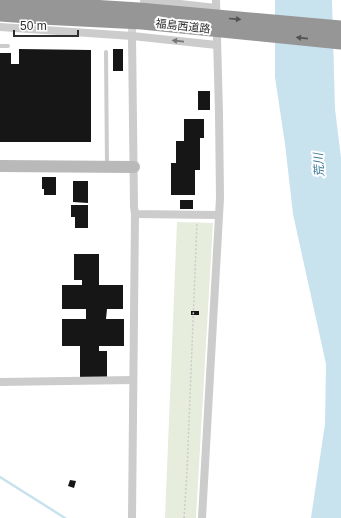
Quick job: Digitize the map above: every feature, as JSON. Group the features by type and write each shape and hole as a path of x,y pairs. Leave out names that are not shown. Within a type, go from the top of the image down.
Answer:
{"highway":[{"name":"福島西道路","path":"0,2 42,10 142,22 341,42"},
{"name":"福島西道路","path":"0,14 42,10 139,10 341,28"}],"street":[{"path":"144,0 216,4 220,113 220,198 202,518"},
{"path":"0,27 132,36 217,45"},
{"path":"132,36 135,214 132,518"},
{"path":"0,166 134,167"},
{"path":"135,214 218,215"},
{"path":"0,382 133,380"}],"lane":[{"path":"0,46 8,46"},
{"path":"106,52 107,167"}],"path":[{"path":"184,518 197,215"}],"green space":[{"path":"177,222 213,223 196,518 165,518"}],"water":[{"name":"荒川","path":"275,0 332,0 335,109 341,158 341,518 311,518 325,424 326,364 293,214 275,77"}],"building":[{"path":"19,49 91,50 91,142 0,142 0,53 11,53 11,64 19,64"},
{"path":"113,49 123,49 123,71 113,71"},
{"path":"198,91 210,91 210,110 198,110"},
{"path":"184,119 204,119 204,138 200,138 200,170 195,170 195,195 171,195 171,163 176,163 176,141 184,141"},
{"path":"42,177 56,177 56,195 44,195 44,189 42,189"},
{"path":"73,181 88,181 88,203 73,202"},
{"path":"180,200 193,200 193,209 180,209"},
{"path":"71,205 88,205 88,228 75,228 75,217 71,217"},
{"path":"74,254 99,254 99,285 123,285 123,309 107,309 106,319 124,319 124,346 99,346 99,351 107,351 107,378 80,378 80,346 62,346 62,319 86,319 86,309 62,309 62,285 82,285 82,280 74,280"},
{"path":"191,311 199,311 199,315 191,315"},
{"path":"70,480 76,481 74,488 68,486"}],"waterway":[{"path":"0,477 65,518"}],"tunnel":[{"path":"132,0 132,36"}]}
